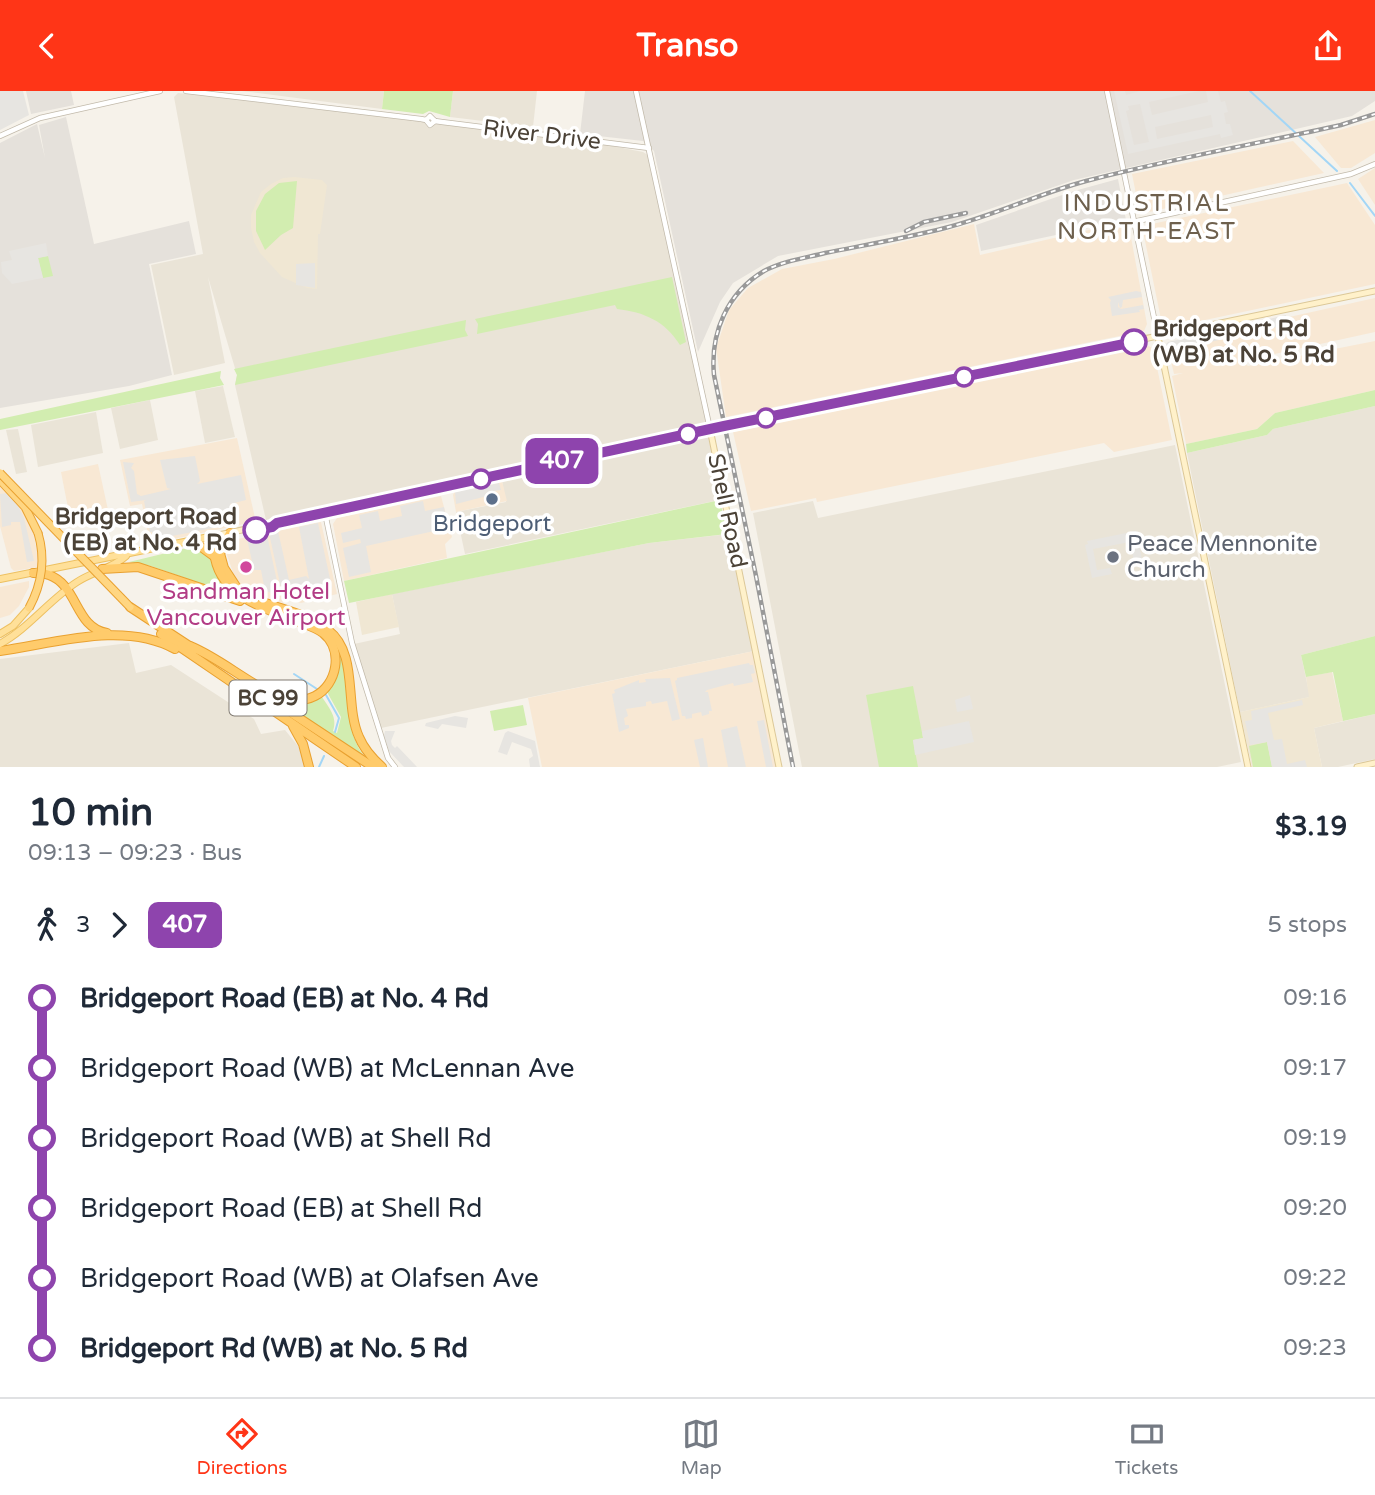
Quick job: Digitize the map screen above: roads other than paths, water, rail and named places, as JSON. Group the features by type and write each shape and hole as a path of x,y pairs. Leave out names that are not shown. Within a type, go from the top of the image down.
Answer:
{"highway":[{"name":"BC 99","path":"0,473 128,608 373,767"},
{"name":"BC 99","path":"0,479 128,608 200,661 356,767"},
{"path":"25,507 38,533 43,557 39,586 29,608"},
{"path":"217,555 230,533"},
{"path":"214,536 222,576 230,588 264,608"},
{"path":"193,541 217,555 239,590 252,598 313,621 336,636 346,658 356,729 365,748 382,767"},
{"path":"102,569 127,566 155,571 264,608 316,629 329,639 335,653 335,668 329,684 318,695 298,701 284,698 190,646"},
{"path":"33,573 57,579 88,624 101,632 150,637 200,661"},
{"path":"0,651 113,634"},
{"path":"292,724 303,744 309,767"}],"main road":[{"path":"0,579 193,541 710,429 1375,291"},
{"path":"1158,337 1248,767"},
{"name":"Shell Road","path":"710,429 779,767"},
{"path":"0,644 12,638 66,589 128,554"},
{"path":"0,634 13,626 29,608"},
{"path":"1357,767 1375,763"}],"street":[{"path":"0,137 40,118 160,91"},
{"name":"River Drive","path":"186,91 426,120 430,125 435,121 649,148"},
{"name":"Shell Road","path":"636,91 710,429"},
{"path":"1107,91 1158,337"},
{"path":"1133,222 1351,174 1375,164"},
{"path":"326,513 352,643 388,758 396,767"}],"waterway":[{"path":"1250,91 1337,171"},
{"path":"1350,183 1375,216"},
{"path":"294,674 317,689"},
{"path":"326,695 339,718 335,732"},
{"path":"319,767 324,756"}],"railway":[{"path":"793,767 714,375 713,359 718,329 740,291 764,271 786,262 945,228 1086,181 1341,125 1375,114"},
{"path":"906,231 924,222 966,213"}],"place":[{"name":"Bridgeport Rd (WB) at No. 5 Rd","path":"1134,342"},
{"name":"Bridgeport","path":"492,499"},
{"name":"Bridgeport Road (EB) at No. 4 Rd","path":"256,530"},
{"name":"Peace Mennonite Church","path":"1113,557"},
{"name":"Sandman Hotel Vancouver Airport","path":"246,567"}],"district":[{"name":"INDUSTRIAL NORTH-EAST","path":"1147,217"}]}
